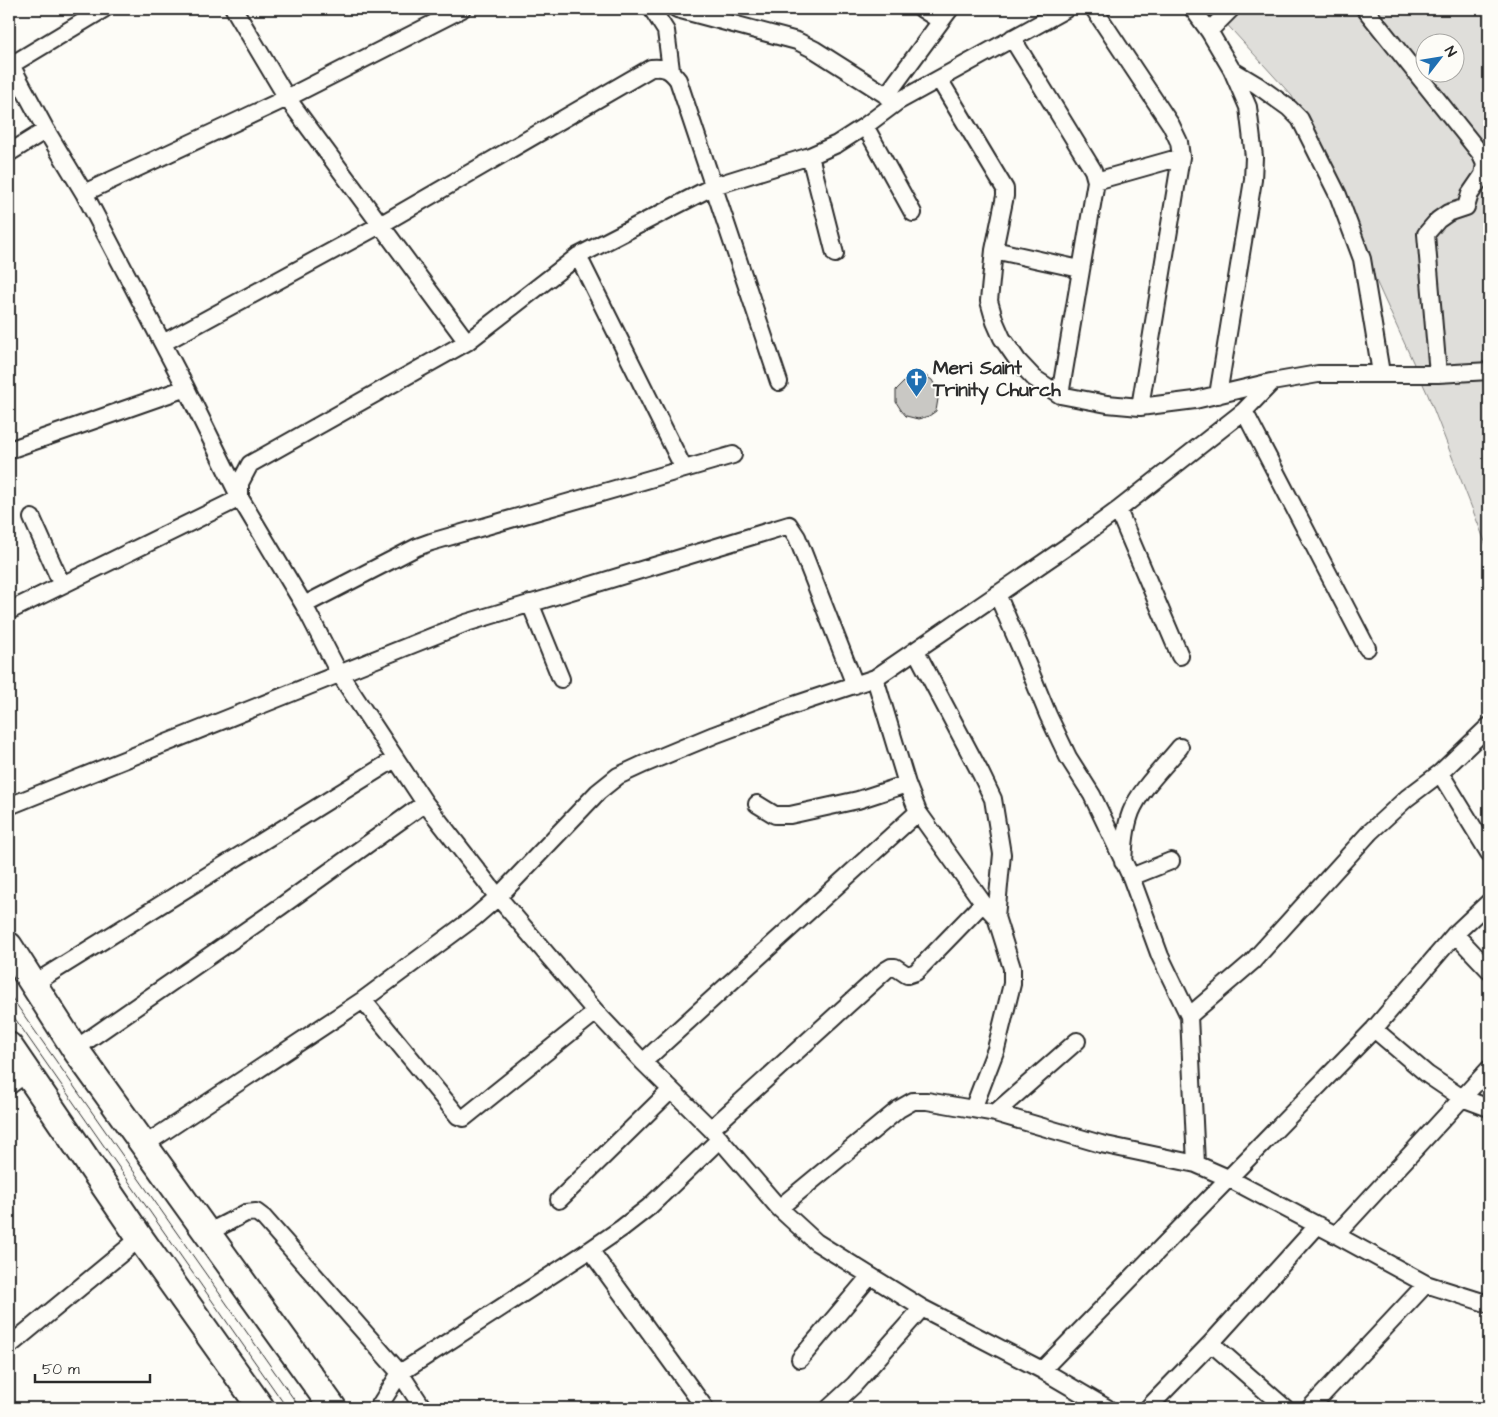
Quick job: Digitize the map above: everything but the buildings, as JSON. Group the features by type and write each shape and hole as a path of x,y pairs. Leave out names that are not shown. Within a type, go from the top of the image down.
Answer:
{"main road":[{"path":"9,946 75,1049 333,1408"},
{"path":"9,1046 18,1079 140,1238 261,1408"}],"street":[{"path":"104,9 10,63 46,130 84,193 186,388 240,498 304,605 339,673 425,803 498,897 596,1012 715,1134 779,1208 816,1242 922,1308 1042,1370 1107,1408"},
{"path":"234,9 287,98 467,342"},
{"path":"84,193 287,98 462,9"},
{"path":"652,9 666,31 671,70 678,80 779,382"},
{"path":"677,9 797,41 815,50 892,99"},
{"path":"240,498 240,483 250,464 467,342 578,256 714,186 810,156 837,144 865,126 892,99 945,15 922,9"},
{"path":"892,99 939,79 1066,9"},
{"path":"1094,9 1171,126 1179,142 1181,157 1140,407"},
{"path":"1193,9 1209,31 1232,70 1248,107 1253,144 1253,172 1218,395"},
{"path":"1209,31 1231,9"},
{"path":"1365,9 1480,153 1485,164 1483,175 1470,194 1466,207 1463,210 1448,213 1438,220 1426,234 1438,374"},
{"path":"1012,38 1093,170 1096,180 1060,395"},
{"path":"162,343 380,225 651,68 662,67 671,70"},
{"path":"1232,70 1290,108 1300,119 1338,195 1362,259 1381,373"},
{"path":"939,79 1005,189 994,250 990,301 994,322 1002,338 1018,361 1034,378 1060,395 1107,404 1140,407 1194,400 1272,382 1318,374 1438,374 1489,371"},
{"path":"865,126 913,213"},
{"path":"9,153 46,130"},
{"path":"810,156 835,254"},
{"path":"1096,180 1181,157"},
{"path":"994,250 1080,269"},
{"path":"578,256 684,469"},
{"path":"144,1145 363,1000 475,918 498,897 598,792 618,776 714,735 794,705 875,678 916,652 1118,510 1244,411 1272,382"},
{"path":"9,450 186,388"},
{"path":"1244,411 1367,648"},
{"path":"304,605 424,545 733,455"},
{"path":"9,611 240,498"},
{"path":"1118,510 1180,656"},
{"path":"32,518 62,585"},
{"path":"9,806 466,623 789,525 798,537 855,685"},
{"path":"997,594 1048,715 1068,757 1092,795 1131,877 1160,956 1189,1016 1196,1164"},
{"path":"530,603 561,679"},
{"path":"916,652 993,799 1002,854 996,917 1012,968 1012,984 996,1049 973,1109"},
{"path":"875,678 907,784 918,812 983,904 996,917"},
{"path":"1189,1016 1252,962 1370,832 1407,798 1440,773 1489,726"},
{"path":"1123,862 1126,831 1132,812 1143,793 1180,747"},
{"path":"33,984 395,759"},
{"path":"1440,773 1489,853"},
{"path":"757,804 775,815 790,815 858,800 907,784"},
{"path":"75,1049 280,908 425,803"},
{"path":"643,1062 918,812"},
{"path":"1131,877 1171,861"},
{"path":"1042,1370 1374,1029 1455,934 1489,902"},
{"path":"378,1408 400,1373 590,1250 649,1207 715,1134 891,967 895,967 907,974 916,972 983,904"},
{"path":"1455,934 1489,970"},
{"path":"363,1000 458,1116 464,1118 596,1012"},
{"path":"1374,1029 1428,1074 1462,1098 1489,1108"},
{"path":"995,1113 1077,1040"},
{"path":"1336,1234 1489,1069"},
{"path":"559,1200 671,1090"},
{"path":"779,1208 899,1110 913,1102 927,1101 995,1113 1101,1144 1196,1164 1228,1178 1336,1234 1426,1284 1489,1304"},
{"path":"207,1233 246,1213 256,1212 264,1218 400,1373 423,1408"},
{"path":"1148,1408 1211,1343 1318,1225"},
{"path":"9,1346 140,1238"},
{"path":"590,1250 705,1408"},
{"path":"800,1359 870,1276"},
{"path":"1310,1408 1426,1284"},
{"path":"829,1408 854,1385 922,1308"},
{"path":"1211,1343 1285,1408"}],"shaded area":[{"path":"1213,9 1489,9 1489,552 1428,395 1292,96"}],"tram line":[{"path":"9,994 300,1408"},
{"path":"9,1010 287,1408"}],"place":[{"name":"Meri Saint Trinity Church","path":"917,397"}]}
